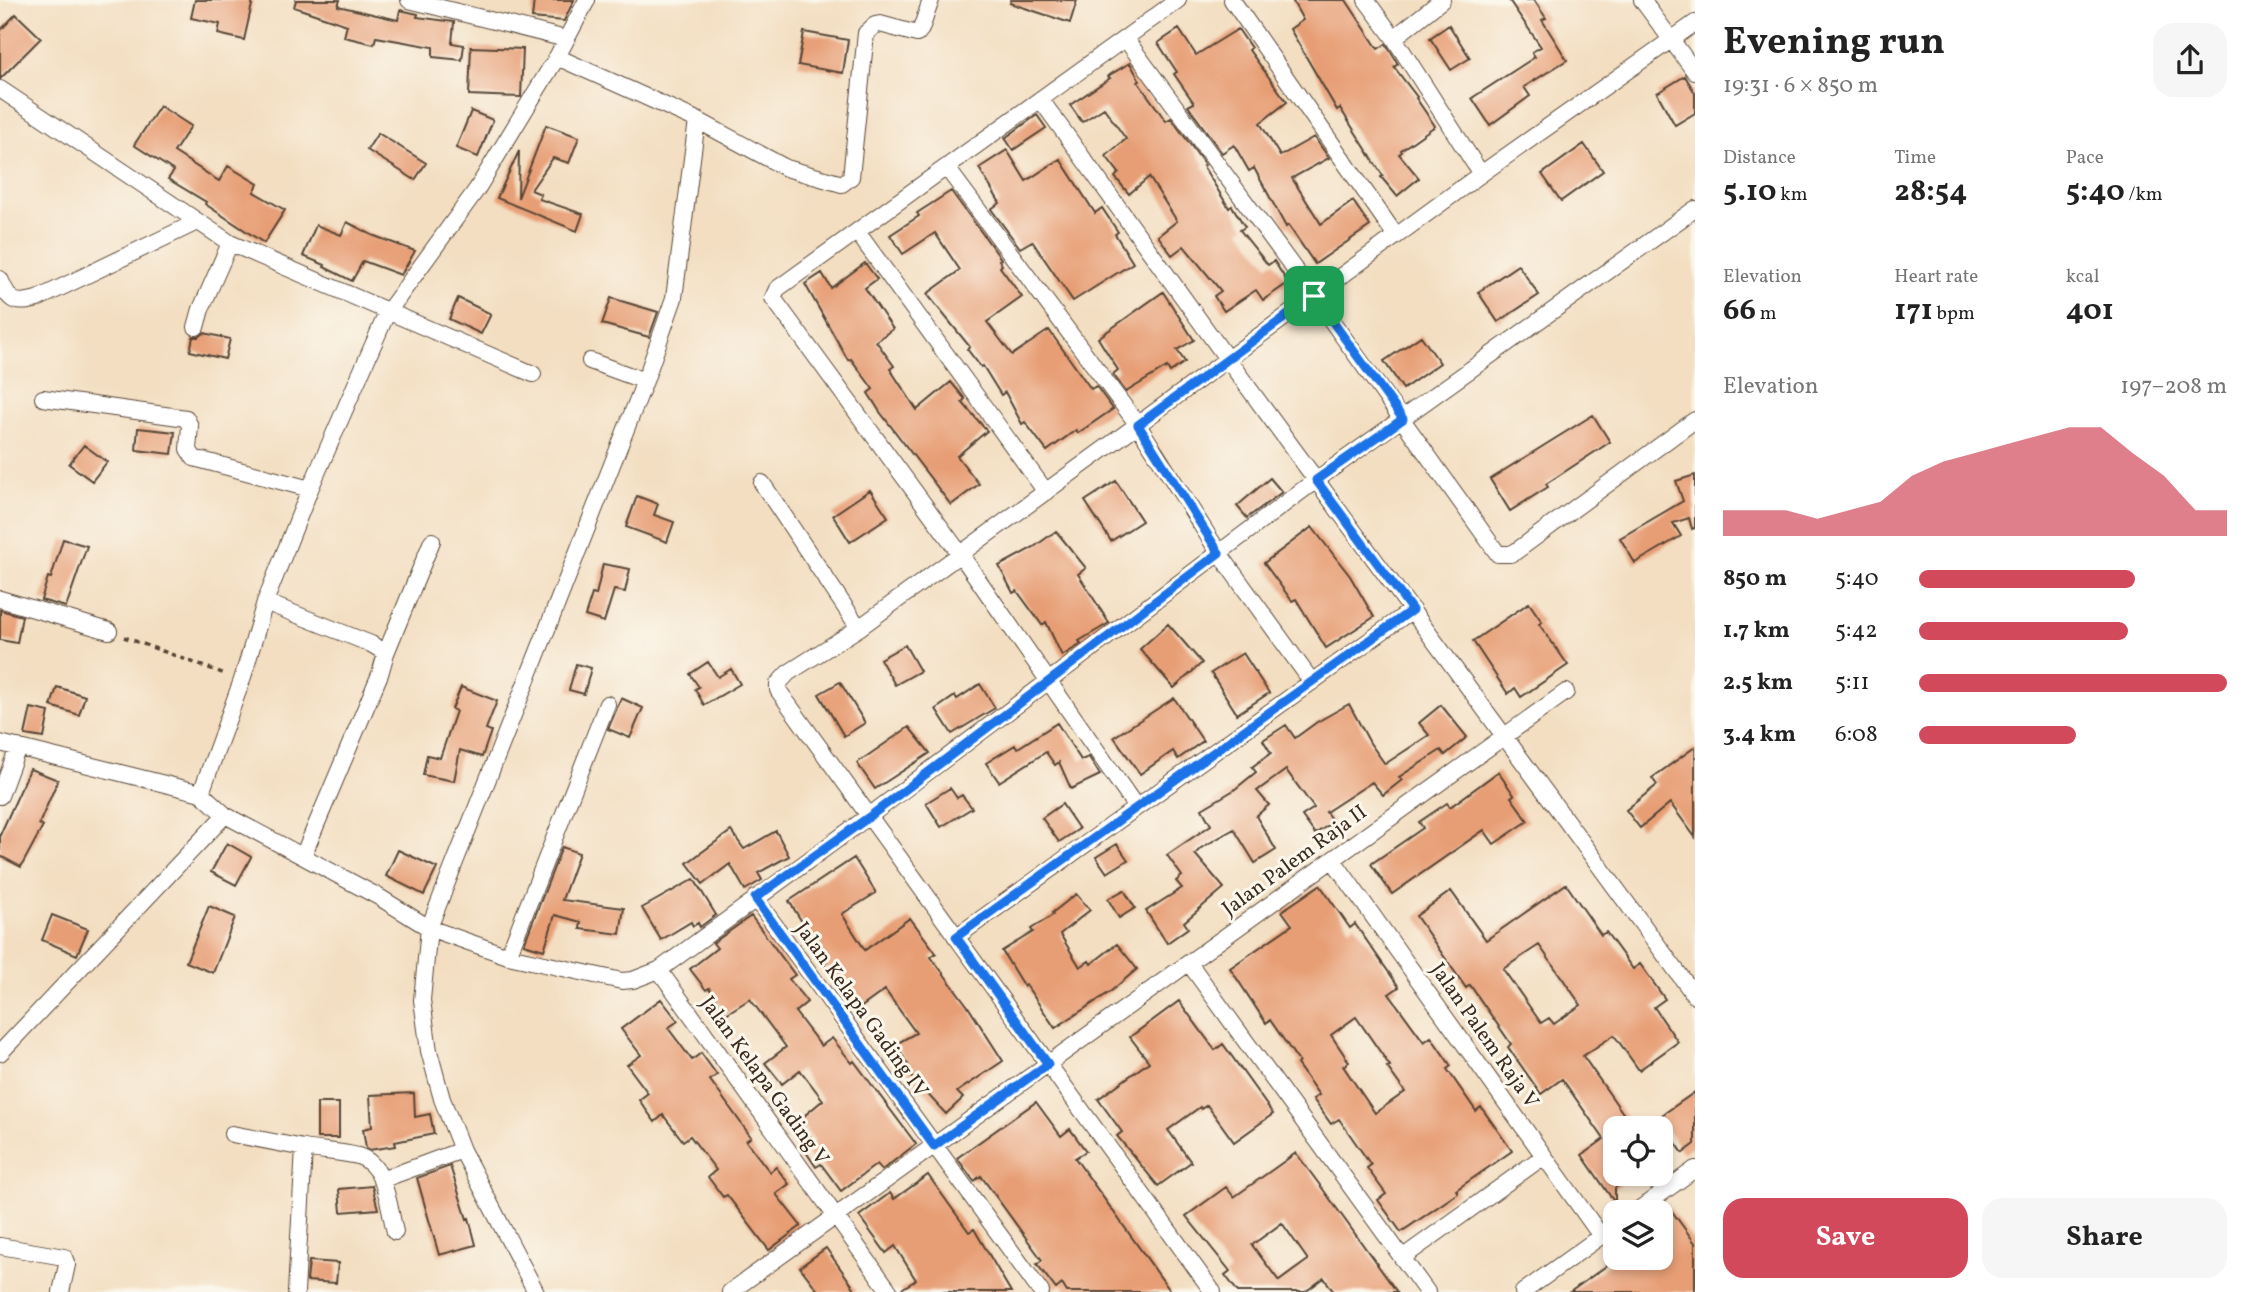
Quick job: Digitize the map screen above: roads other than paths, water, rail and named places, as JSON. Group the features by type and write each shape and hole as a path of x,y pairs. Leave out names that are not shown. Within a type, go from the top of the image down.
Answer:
{"street":[{"path":"409,0 566,39"},
{"path":"201,793 242,680 265,602 310,489 387,313 477,189 557,57 587,0"},
{"path":"557,57 697,120 786,168 837,184 846,182 851,177 866,33 880,24 916,34 921,29 931,0"},
{"path":"1136,807 961,555 772,298 777,289 1178,0"},
{"path":"1232,0 1396,236"},
{"path":"1366,0 1394,38 1481,174"},
{"path":"1394,38 1442,0"},
{"path":"1642,0 1695,72"},
{"path":"1213,1292 778,690 778,684 788,673 859,628 961,555 1481,174 1695,23"},
{"path":"1125,38 1499,554 1515,552 1695,419"},
{"path":"0,89 230,243 533,374"},
{"path":"1041,100 1228,360 1695,996"},
{"path":"536,1292 462,1150 442,1099 429,1051 422,1000 429,928 645,381 674,298 697,120"},
{"path":"947,168 1138,425 1219,553 1312,682"},
{"path":"0,743 201,793 225,814 379,897 429,928 508,956 622,981 633,980 659,970 869,817 1316,480 1695,209"},
{"path":"0,279 7,294 16,302 29,301 197,222"},
{"path":"858,233 1046,492"},
{"path":"196,327 201,309 230,243"},
{"path":"590,361 645,381"},
{"path":"43,398 186,418 190,426 188,449 194,458 310,489"},
{"path":"762,483 859,628"},
{"path":"303,856 380,674 432,541"},
{"path":"0,599 109,631"},
{"path":"265,602 371,644 386,653"},
{"path":"956,937 1412,610"},
{"name":"Jalan Palem Raja II","path":"737,1290 1566,692"},
{"path":"508,956 607,704"},
{"path":"0,796 18,747"},
{"path":"0,1053 225,814"},
{"name":"Jalan Palem Raja V","path":"1333,859 1601,1236"},
{"name":"Jalan Kelapa Gading IV","path":"755,898 1041,1292"},
{"path":"1189,963 1427,1292"},
{"name":"Jalan Kelapa Gading V","path":"659,970 890,1292"},
{"path":"232,1134 360,1157 376,1169 395,1232"},
{"path":"296,1292 304,1148"},
{"path":"381,1180 462,1150"},
{"path":"1402,1258 1544,1156"},
{"path":"1651,1200 1695,1169"},
{"path":"1523,1292 1601,1236"},
{"path":"0,1246 64,1257 66,1265 61,1292"}]}
